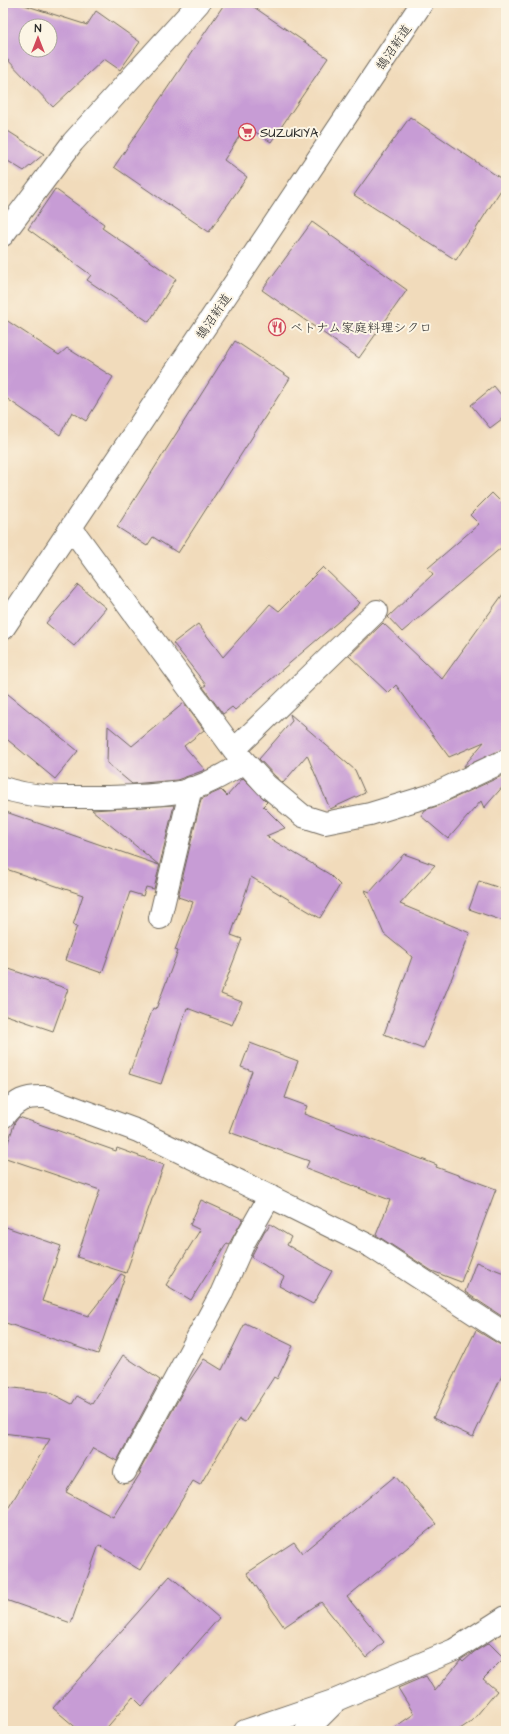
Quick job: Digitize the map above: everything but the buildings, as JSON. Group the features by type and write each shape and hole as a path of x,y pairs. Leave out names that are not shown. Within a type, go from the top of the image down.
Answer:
{"street":[{"path":"3,235 73,142 199,3"},
{"name":"鵠沼新道","path":"3,629 72,529 422,3"},
{"path":"72,529 240,756 266,785 303,816 325,822 370,814 432,795 506,760"},
{"path":"3,788 16,792 67,797 139,796 180,792 214,780 240,756 377,611"},
{"path":"160,918 191,788"},
{"path":"3,1117 18,1101 33,1096 46,1097 138,1131 372,1247 506,1334"},
{"path":"125,1472 221,1294 244,1242 270,1196"},
{"path":"245,1731 336,1700 454,1650 506,1617"},
{"path":"306,1731 336,1700"}],"place":[{"name":"SUZUKIYA","path":"247,132"},
{"name":"ベトナム家庭料理シクロ","path":"277,327"}]}
